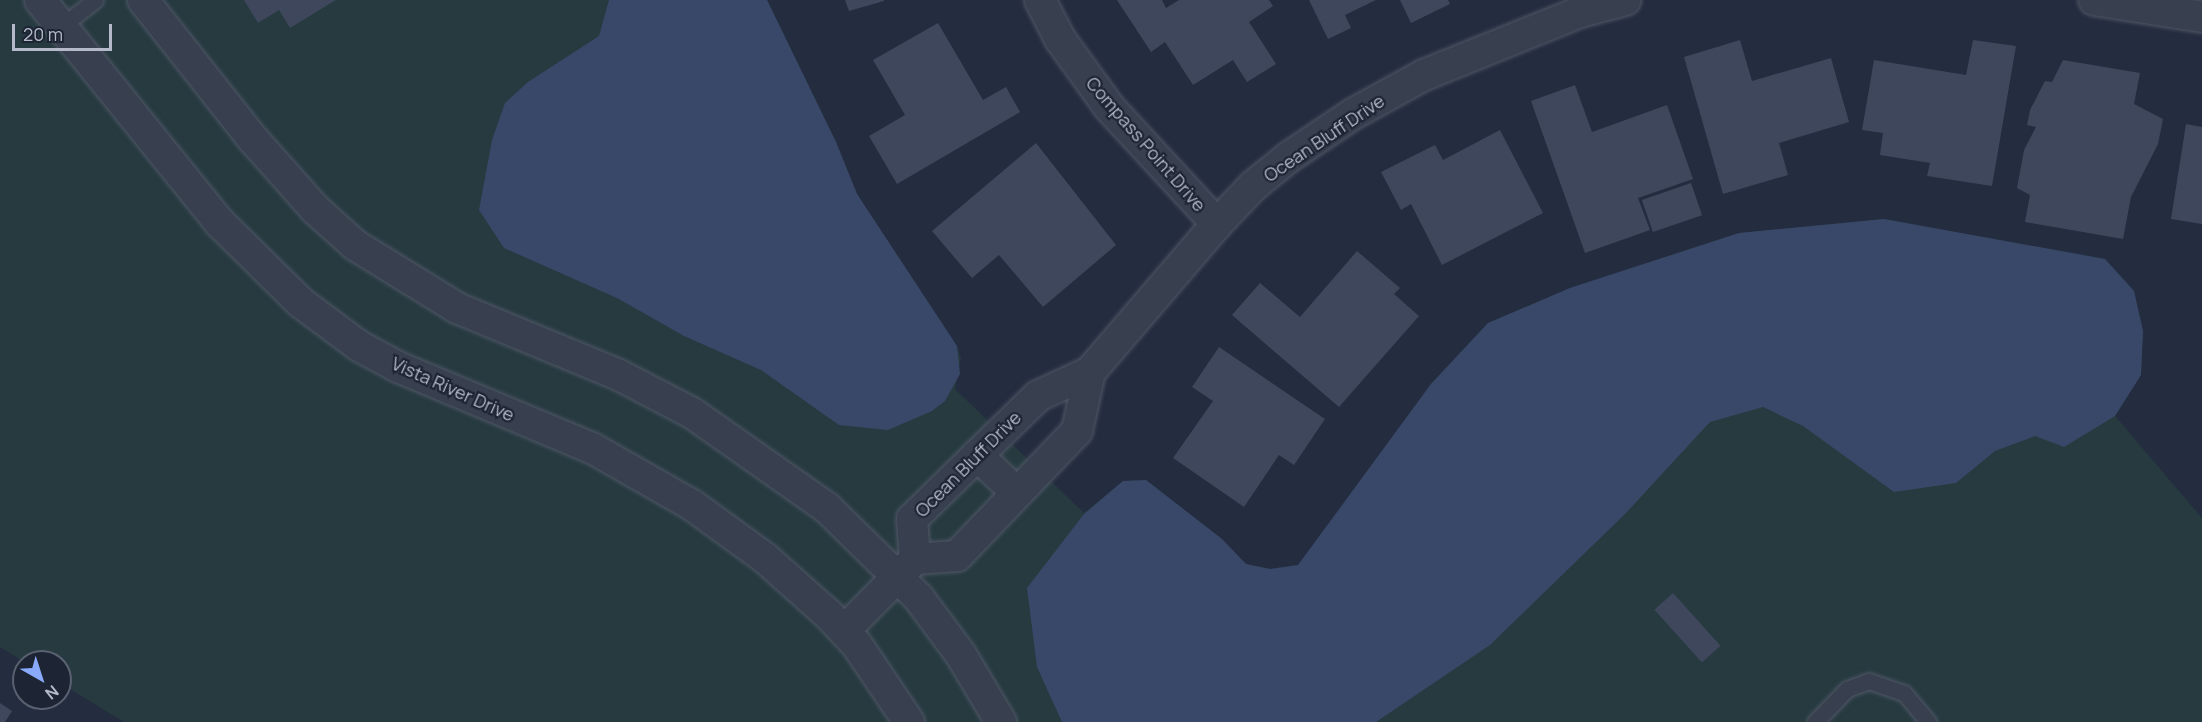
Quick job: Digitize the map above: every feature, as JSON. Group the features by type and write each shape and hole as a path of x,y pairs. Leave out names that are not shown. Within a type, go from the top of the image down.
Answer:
{"street":[{"name":"Vista River Drive","path":"40,0 63,25 219,222 300,302 359,346 398,367 592,448 692,505 765,558 844,631 887,686 909,722"},
{"path":"143,0 252,138 315,209 355,245 457,308 619,375 693,413 827,508 907,569 1000,722"},
{"name":"Compass Point Drive","path":"1040,0 1060,39 1109,107 1217,224"},
{"name":"Ocean Bluff Drive","path":"1090,372 1077,431 957,556 907,569 912,519 1038,396 1090,372 1217,224 1253,186 1289,157 1363,108 1463,57 1580,12 1625,0"},
{"path":"2094,0 2202,17"},
{"path":"977,454 1017,493"},
{"path":"844,631 907,569"}],"lane":[{"path":"63,25 95,0"},
{"path":"1815,722 1847,689 1869,681 1904,693 1928,722"}],"shaded area":[{"path":"0,0 767,0 836,142 857,194 957,346 961,358 955,389 1084,513 1123,481 1146,480 1222,539 1246,564 1270,569 1299,565 1431,384 1488,323 1570,288 1739,233 1884,219 2105,259 2134,291 2143,331 2141,375 2115,416 2202,518 2202,722 124,722 72,690 72,650 12,650 12,654 0,647"}],"water":[{"path":"609,0 767,0 836,142 857,194 957,346 960,374 945,401 932,411 888,430 839,425 761,370 684,336 617,298 504,248 479,210 492,140 505,103 528,82 599,36"},
{"path":"1884,219 2105,259 2134,291 2143,331 2141,375 2115,416 2064,447 2035,436 1995,451 1956,483 1894,492 1803,426 1763,407 1710,422 1625,514 1490,645 1376,722 1062,722 1037,667 1027,588 1084,514 1123,481 1146,480 1222,539 1246,564 1270,569 1298,565 1431,384 1488,323 1570,288 1739,233"}],"building":[{"path":"244,0 336,0 290,28 279,10 258,23"},
{"path":"845,0 884,0 884,1 849,11"},
{"path":"1117,0 1162,0 1166,8 1179,0 1269,0 1273,6 1249,22 1276,64 1247,82 1233,60 1193,85 1165,42 1151,52"},
{"path":"1309,0 1376,0 1345,15 1351,28 1328,39"},
{"path":"1400,0 1448,0 1450,4 1411,23"},
{"path":"938,23 983,100 1006,87 1020,112 897,184 869,136 905,115 873,60"},
{"path":"1740,40 1752,81 1831,58 1849,122 1779,143 1788,175 1723,194 1684,57"},
{"path":"1973,40 2016,46 1992,186 1927,176 1930,163 1880,155 1883,133 1862,130 1874,60 1966,75"},
{"path":"2063,60 2140,73 2134,104 2163,119 2158,144 2131,197 2123,239 2025,222 2030,195 2017,188 2024,150 2036,127 2027,125 2030,110 2045,81 2052,82"},
{"path":"1575,85 1592,132 1667,105 1693,179 1638,198 1650,230 1585,253 1531,101"},
{"path":"2186,124 2202,127 2202,224 2171,219"},
{"path":"1500,130 1543,213 1442,265 1411,204 1401,210 1381,172 1435,145 1443,160"},
{"path":"1036,143 1116,245 1043,307 999,255 972,278 932,231"},
{"path":"1691,183 1702,215 1653,232 1642,200"},
{"path":"1357,251 1400,288 1394,294 1419,316 1339,407 1232,315 1260,283 1300,317"},
{"path":"1219,347 1325,419 1294,465 1279,455 1244,507 1173,458 1213,401 1192,387"},
{"path":"1673,593 1721,646 1702,662 1654,610"},
{"path":"0,703 12,711 5,722 0,722"}]}
